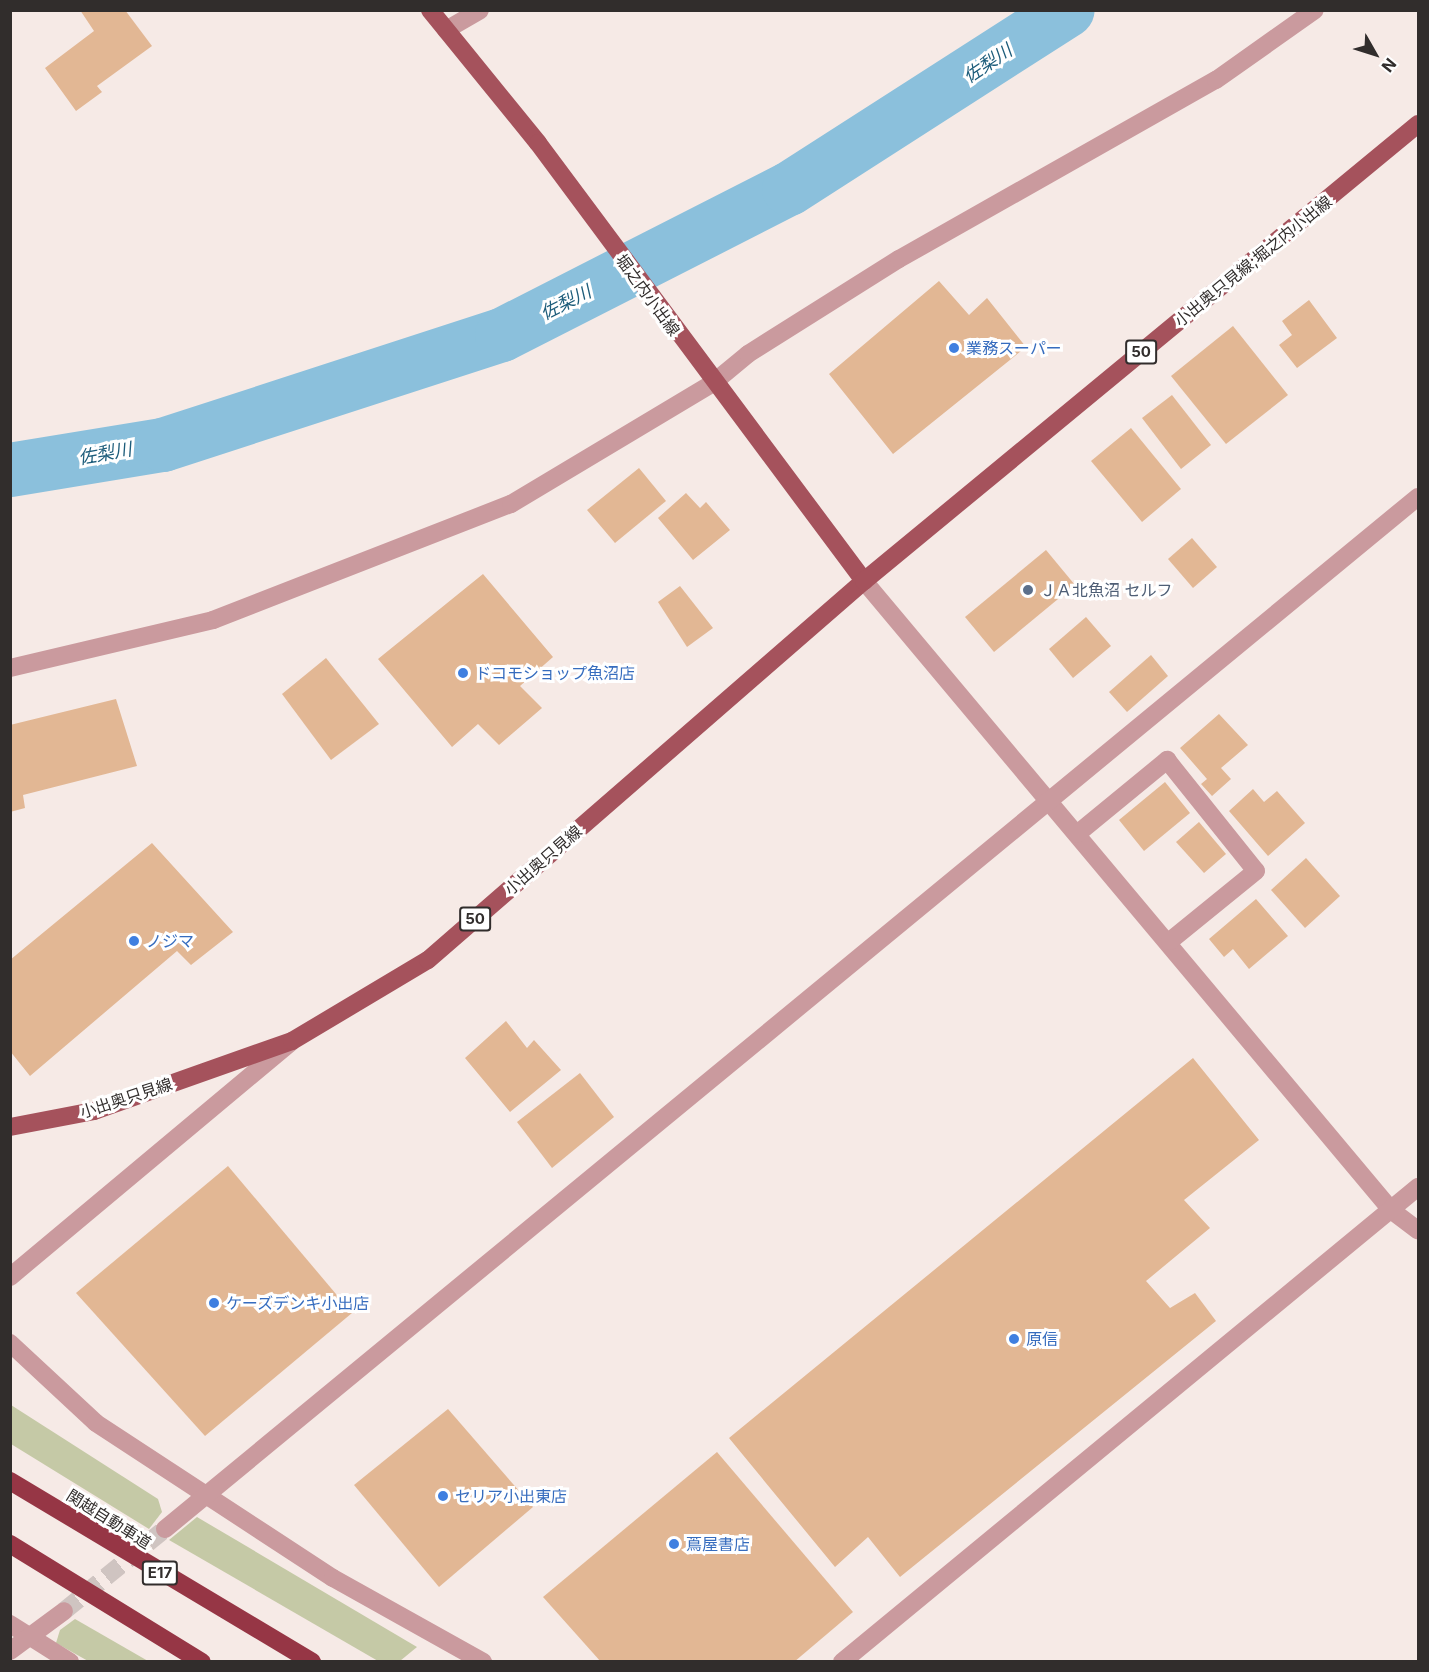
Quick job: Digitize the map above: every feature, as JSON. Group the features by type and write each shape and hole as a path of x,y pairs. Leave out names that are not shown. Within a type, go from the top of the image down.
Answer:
{"highway":[{"name":"関越自動車道","path":"10,1481 312,1662"},
{"path":"10,1544 202,1662"}],"main road":[{"name":"堀之内小出線","path":"430,10 538,143 700,366 864,581"},
{"name":"小出奥只見線;堀之内小出線","path":"864,581 1419,124"},
{"name":"小出奥只見線","path":"10,1127 94,1111 292,1041 428,960 864,581"}],"street":[{"path":"446,30 480,10"},
{"path":"10,668 213,620 511,504 681,398 713,383 748,354 899,259 1216,80 1315,10"},
{"path":"165,1529 207,1492 1419,497"},
{"path":"864,581 1052,800 1077,834 1170,941 1391,1210 1419,1230"},
{"path":"1077,834 1167,760 1256,871 1170,941"},
{"path":"10,1277 292,1041"},
{"path":"842,1662 1419,1187"},
{"path":"10,1343 96,1423 207,1492 333,1578 483,1662"},
{"path":"10,1651 64,1611"},
{"path":"10,1624 70,1662"}],"green space":[{"path":"11,1405 158,1499 162,1512 149,1529 11,1444"},
{"path":"197,1517 417,1647 400,1661 378,1661 169,1540"},
{"path":"75,1619 148,1661 88,1661 56,1643 60,1630"}],"building":[{"path":"80,10 125,10 152,46 97,86 102,92 76,111 45,68 94,31"},
{"path":"939,281 969,315 987,298 1026,347 893,454 829,374"},
{"path":"1309,300 1337,338 1297,368 1279,345 1292,335 1282,321"},
{"path":"1233,326 1288,395 1226,444 1171,376"},
{"path":"1172,395 1211,445 1181,469 1142,418"},
{"path":"1131,428 1181,489 1142,522 1091,461"},
{"path":"639,468 666,501 615,543 587,510"},
{"path":"686,493 700,508 706,502 730,530 693,560 658,518"},
{"path":"1192,538 1217,567 1193,588 1168,559"},
{"path":"1046,550 1075,585 994,652 965,617"},
{"name":"ドコモショップ魚沼店","path":"483,574 553,657 520,686 542,708 499,745 478,724 452,747 378,659"},
{"path":"680,586 713,628 687,647 658,602"},
{"path":"1086,617 1111,646 1073,678 1049,649"},
{"path":"1151,655 1168,676 1127,712 1109,692"},
{"path":"326,658 379,724 331,760 282,694"},
{"path":"116,699 137,766 23,795 25,808 10,812 10,725"},
{"path":"1219,714 1248,745 1221,768 1231,779 1212,796 1201,784 1207,779 1180,748"},
{"path":"1165,782 1190,813 1144,851 1119,820"},
{"path":"1253,789 1264,802 1277,791 1305,823 1268,856 1229,811"},
{"path":"1199,822 1226,854 1204,873 1176,842"},
{"path":"152,843 233,932 191,965 177,951 30,1076 10,1051 10,960"},
{"path":"1306,858 1340,896 1305,928 1271,890"},
{"path":"1256,899 1288,936 1249,969 1233,949 1224,957 1209,939"},
{"path":"506,1021 527,1048 534,1040 561,1070 510,1112 465,1058"},
{"path":"1193,1058 1259,1140 1184,1200 1210,1228 1146,1281 1170,1308 1195,1293 1216,1321 900,1577 868,1537 835,1567 729,1438"},
{"path":"580,1073 614,1117 552,1168 517,1122"},
{"name":"ケーズデンキ小出店","path":"228,1166 352,1313 205,1436 76,1293"},
{"name":"セリア小出東店","path":"448,1409 533,1507 439,1587 354,1485"},
{"path":"717,1452 853,1612 794,1662 601,1662 543,1597"}],"waterway":[{"name":"佐梨川","path":"10,470 163,445 502,335 789,189 1068,10"}],"tunnel":[{"path":"64,1611 165,1529"}],"place":[{"name":"業務スーパー","path":"954,348"},
{"name":"ＪＡ北魚沼 セルフ","path":"1028,590"},
{"name":"ドコモショップ魚沼店","path":"463,673"},
{"name":"ノジマ","path":"134,941"},
{"name":"ケーズデンキ小出店","path":"214,1303"},
{"name":"原信","path":"1014,1339"},
{"name":"セリア小出東店","path":"443,1496"},
{"name":"蔦屋書店","path":"674,1544"}]}
